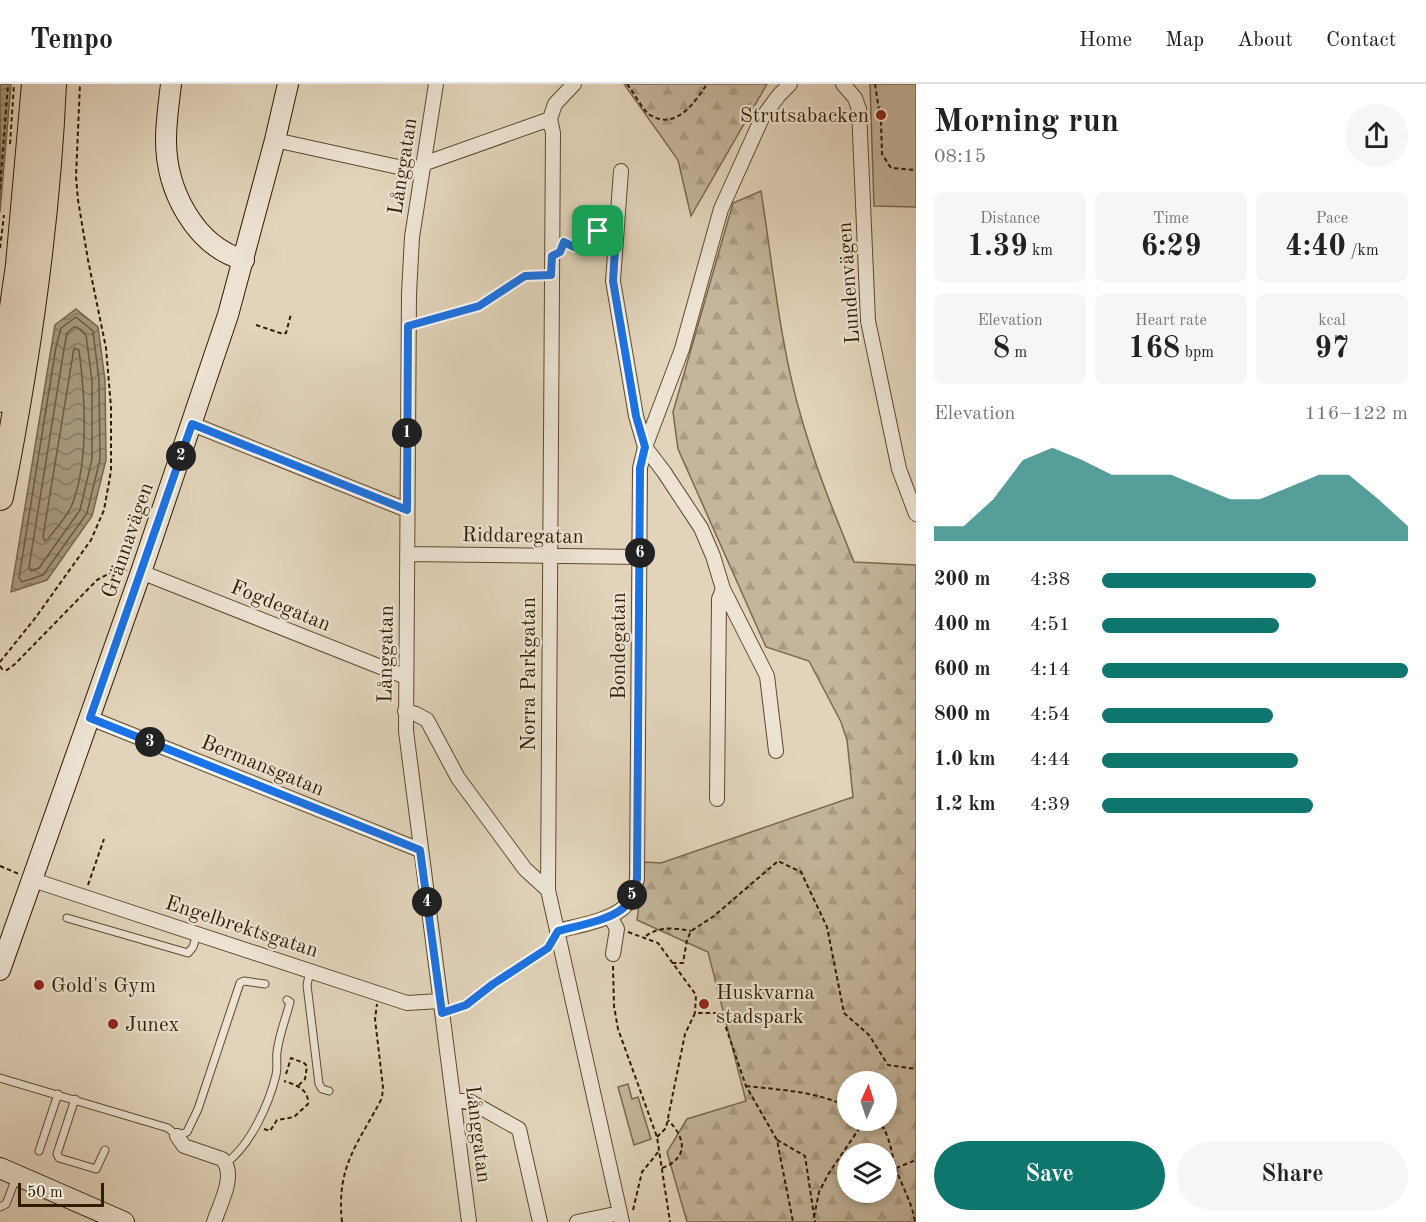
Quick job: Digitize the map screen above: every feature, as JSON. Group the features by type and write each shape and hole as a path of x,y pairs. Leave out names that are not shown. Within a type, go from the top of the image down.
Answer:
{"highway":[{"path":"0,399 19,266 34,84"},
{"path":"0,497 18,404 37,271 54,84"}],"main road":[{"path":"171,84 166,140 174,185 184,209 198,231 214,246 231,256 244,260"},
{"name":"Grännavägen","path":"0,970 28,878 90,718 228,315 288,84"},
{"path":"8,1172 124,1222"}],"street":[{"name":"Långgatan","path":"436,84 412,237 408,326 405,711 420,850 469,1222"},
{"path":"275,140 422,168 550,119 555,104 574,84"},
{"path":"776,751 767,676 723,589 701,528 664,471 645,447 682,349 721,209 762,118 790,84"},
{"name":"Lundenvägen","path":"843,84 855,98 860,109 868,321 899,469 916,514"},
{"name":"Norra Parkgatan","path":"550,119 553,133 548,890 621,1217"},
{"name":"Bondegatan","path":"558,931 610,916 624,908 633,893 637,879 640,468 645,447 636,416 613,281 621,171"},
{"path":"192,424 407,510"},
{"name":"Riddaregatan","path":"407,554 640,557"},
{"name":"Fogdegatan","path":"141,572 406,677"},
{"path":"717,799 719,599 723,589"},
{"path":"405,711 427,720 458,778 525,869 548,890"},
{"name":"Bermansgatan","path":"90,718 420,850"},
{"name":"Engelbrektsgatan","path":"28,878 407,1003 441,1007"},
{"path":"610,916 617,929 613,954"},
{"path":"454,1100 471,1102 519,1129 540,1222"},
{"path":"177,1136 184,1146 222,1159 226,1163 229,1173 214,1222"},
{"path":"577,1222 621,1217"}],"lane":[{"path":"68,918 189,953 197,934"},
{"path":"310,971 307,985 319,1084 322,1089 329,1091"},
{"path":"0,1078 168,1128 177,1136 187,1132 198,1109 240,983 244,981 266,984"},
{"path":"226,1163 240,1154 245,1141 256,1126 276,1075 277,1053 290,1002 287,1000"},
{"path":"39,1150 58,1094"},
{"path":"75,1099 57,1154 59,1158 96,1169 105,1150"},
{"path":"0,1207 6,1204 8,1172"}],"path":[{"path":"6,186 0,188 8,84"},
{"path":"10,149 14,84"},
{"path":"0,662 92,540 104,510 111,471 111,407 106,348 88,260 76,177 80,84"},
{"path":"627,84 648,114 659,119 671,119 679,117 695,102 707,84"},
{"path":"875,84 881,123 882,154 891,168 916,170"},
{"path":"6,111 12,111"},
{"path":"0,248 4,207"},
{"path":"552,256 560,252 564,242 574,247 582,245 598,231 615,249"},
{"path":"408,326 479,306 525,276 551,275"},
{"path":"256,325 283,334 286,333 291,314"},
{"path":"0,666 7,670 15,664 97,580 121,569 141,572"},
{"path":"84,896 104,839"},
{"path":"672,963 683,963 687,940 692,931 714,916 778,861 801,872 827,927 844,1013 869,1035 888,1065 916,1069"},
{"path":"0,866 28,878"},
{"path":"617,929 658,943 696,995 695,1013 685,1034 666,1128 657,1137"},
{"path":"645,937 652,931 668,929 692,931"},
{"path":"441,1007 466,1005 493,984 548,948 558,931"},
{"path":"613,954 614,1006 618,1029 657,1137 670,1222"},
{"path":"342,1222 340,1194 345,1166 382,1098 383,1087 375,1019 380,994"},
{"path":"695,1013 721,1013 746,1086 777,1140 793,1222"},
{"path":"256,1126 270,1131 277,1120 291,1119 308,1104 308,1096 298,1086 284,1082 291,1058 306,1066 305,1079 298,1086"},
{"path":"746,1086 799,1091 837,1102"},
{"path":"661,1168 674,1164 683,1142 678,1130 668,1120"},
{"path":"814,1217 819,1192 858,1131"},
{"path":"777,1140 805,1156 815,1222"},
{"path":"621,1217 632,1212 642,1172 659,1151"},
{"path":"897,1168 916,1160"},
{"path":"897,1170 912,1205 915,1222"}],"green space":[{"path":"624,84 767,84 691,216 678,160"},
{"path":"870,84 916,84 916,207 874,206"},
{"path":"761,191 778,306 794,392 807,438 854,562 916,565 916,1222 687,1222 667,1152 687,1119 746,1101 708,952 637,920 645,862 661,863 853,797 847,740 841,722 809,661 766,647 678,449 673,412 733,203"},
{"path":"628,1084 632,1099 638,1097 651,1139 634,1145 618,1087"}],"water":[{"path":"0,84 11,84 0,212"},
{"path":"76,309 98,327 105,380 106,460 92,516 47,580 11,592 55,325"}],"place":[{"name":"Strutsabacken","path":"881,115"},
{"name":"Gold's Gym","path":"39,985"},
{"name":"Huskvarna stadspark","path":"704,1004"},
{"name":"Junex","path":"113,1024"}],"route":[{"path":"598,231 615,249 613,281 636,416 645,447 640,468 637,879 633,893 624,908 610,916 558,931 548,948 493,984 466,1005 442,1013 420,850 90,718 192,424 407,510 408,326 479,306 525,276 551,275 552,256 560,252 564,242 574,247 582,245 598,231"}]}
